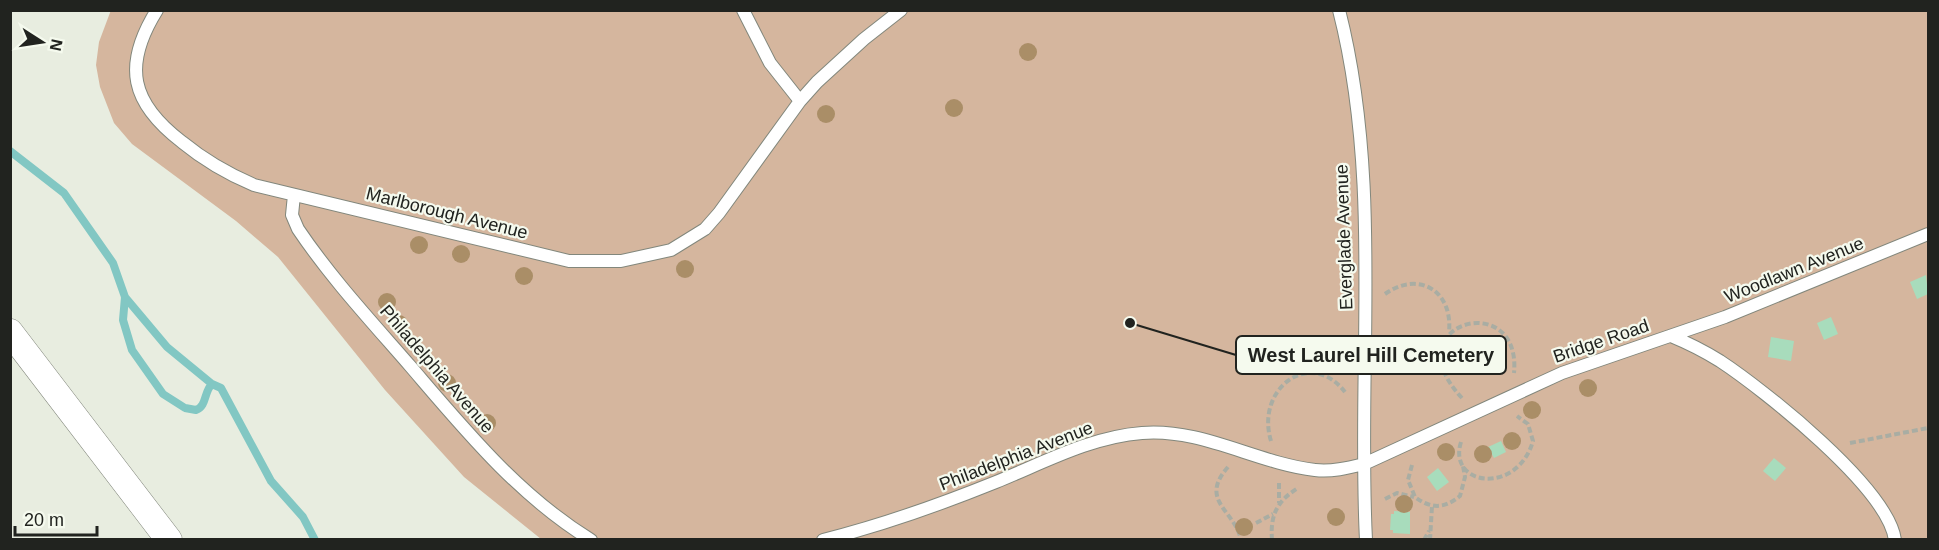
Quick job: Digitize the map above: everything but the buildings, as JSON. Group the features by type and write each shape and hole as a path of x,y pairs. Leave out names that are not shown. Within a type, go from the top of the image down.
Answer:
{"street":[{"path":"10,332 169,540"}],"lane":[{"name":"Marlborough Avenue","path":"157,10 146,30 136,60 138,89 152,116 188,147 232,175 254,185 294,195 569,261 597,263 671,250 705,229 800,101 839,61 901,10"},
{"path":"743,10 770,63 800,101"},
{"name":"Everglade Avenue","path":"1339,10 1350,72 1361,168 1365,311 1364,464"},
{"name":"Philadelphia Avenue","path":"294,195 292,215 298,230 372,323 483,450 538,500 591,540"},
{"name":"Woodlawn Avenue","path":"1671,336 1929,234"},
{"name":"Bridge Road","path":"1364,464 1562,373 1671,336 1722,362 1834,454 1868,487 1888,519 1895,540"},
{"name":"Philadelphia Avenue","path":"823,540 932,508 1064,453 1118,436 1161,432 1305,468 1334,470 1364,464"},
{"path":"1364,464 1366,540"}],"path":[{"path":"1365,311 1397,286 1419,284 1440,295 1447,305 1450,318 1449,333"},
{"path":"1420,358 1441,346 1449,333 1461,325 1484,322 1495,326 1505,335 1514,356 1511,395"},
{"path":"1365,342 1392,354 1420,358 1442,373 1464,400 1480,410 1522,418 1532,431 1531,447 1521,465 1502,478 1479,477 1463,466"},
{"path":"1441,346 1442,373"},
{"path":"1280,461 1267,428 1268,413 1277,389 1286,380 1307,374 1332,379 1364,416"},
{"path":"1365,520 1391,495 1403,493 1432,506 1442,507 1460,496 1465,477 1460,445 1480,410"},
{"path":"1834,454 1844,446 1861,439 1929,428"},
{"path":"1415,497 1408,480 1420,438"},
{"path":"1241,540 1234,523 1221,509 1217,499 1217,488 1221,475 1229,466 1255,454 1274,473 1279,484 1279,503"},
{"path":"1272,540 1273,514 1279,503 1292,492 1334,470"},
{"path":"1430,540 1432,506"},
{"path":"1256,523 1273,514"},
{"path":"1424,540 1429,530"}],"shaded area":[{"path":"111,10 1928,11 1928,539 541,539 464,477 385,390 278,257 236,221 132,144 114,123 100,87 96,65 99,42"}],"waterway":[{"path":"10,151 64,193 113,263 125,297 123,320 132,350 163,394 185,408 196,410 202,405 212,384 221,388 271,481 303,517 315,540"},
{"path":"125,297 167,347 212,384"}],"place":[{"name":"West Laurel Hill Cemetery","path":"1130,323"}]}
